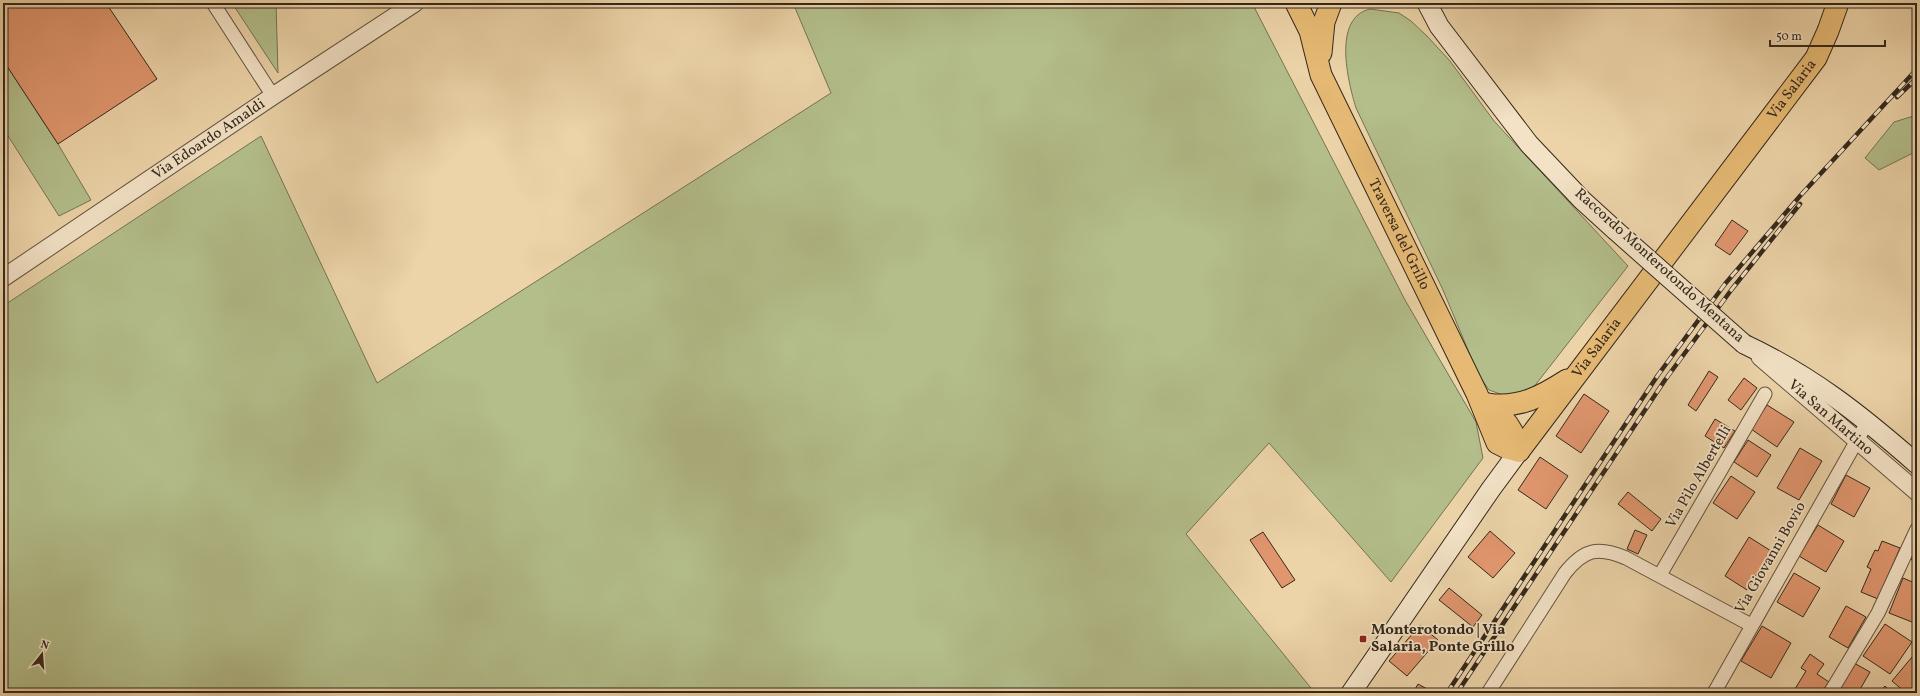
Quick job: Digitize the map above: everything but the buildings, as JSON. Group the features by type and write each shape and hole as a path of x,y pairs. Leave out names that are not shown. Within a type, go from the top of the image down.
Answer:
{"main road":[{"name":"Traversa del Grillo","path":"1296,3 1310,32 1321,75 1483,399 1497,443"},
{"name":"Traversa del Grillo","path":"1321,75 1322,33 1327,11 1331,3"},
{"name":"Raccordo Monterotondo Mentana","path":"1412,3 1439,26"},
{"name":"Raccordo Monterotondo Mentana","path":"1428,3 1439,26 1529,144 1582,200 1744,344 1802,374 1868,422 1917,464"},
{"name":"Via Salaria","path":"1351,693 1491,489 1816,58 1838,3"},
{"path":"1483,399 1509,405 1526,402 1549,391 1576,375"},
{"path":"1483,399 1510,426 1516,437 1519,451 1507,448 1497,443 1496,464 1491,489"}],"street":[{"path":"213,3 273,96"},
{"name":"Via Edoardo Amaldi","path":"3,278 273,96 415,3"},
{"name":"Via San Martino","path":"1744,344 1917,492"},
{"name":"Via Pilo Albertelli","path":"1660,575 1765,394"},
{"name":"Via Giovanni Bovio","path":"1714,693 1751,625 1868,422"},
{"path":"1830,693 1878,613 1917,530"},
{"path":"1488,693 1565,573 1581,556 1593,551 1610,552 1660,575 1751,625"}],"green space":[{"path":"232,3 276,3 278,73"},
{"path":"793,3 1252,3 1405,300 1476,422 1483,458 1391,582 1269,443 1186,534 1315,693 3,693 3,306 261,136 377,383 831,93"},
{"path":"1370,9 1399,13 1411,21 1427,36 1450,61 1494,121 1628,266 1526,397 1503,395 1489,390 1478,374 1443,290 1356,108 1349,83 1347,68 1347,37 1351,25 1358,15"},
{"path":"3,60 58,144 91,200 59,216 3,128"},
{"path":"1917,115 1917,151 1879,170 1865,158 1894,122"}],"railway":[{"path":"1447,693 1658,375 1725,284 1800,196 1917,69"},
{"path":"1897,97 1917,78"},
{"path":"1457,693 1665,380 1732,289 1800,204"}],"place":[{"name":"Monterotondo | Via Salaria, Ponte Grillo","path":"1363,639"}]}
